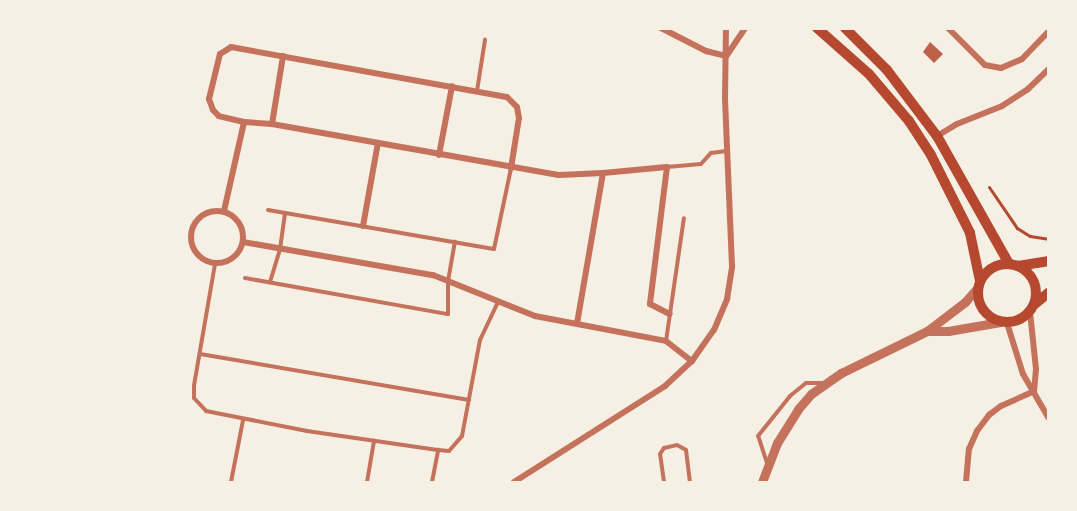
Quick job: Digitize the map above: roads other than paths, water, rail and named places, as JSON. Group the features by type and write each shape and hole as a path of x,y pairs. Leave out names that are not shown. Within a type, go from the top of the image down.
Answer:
{"main road":[{"path":"817,28 869,74 909,121 931,155 970,233 982,308 1004,322 1023,318 1048,293"},
{"path":"845,28 887,70 937,136 1013,265 1032,277 1035,286 1032,308"},
{"path":"979,284 992,268 1048,261"}],"street":[{"path":"661,28 706,51 726,56"},
{"path":"514,483 665,386 692,361 714,330 727,299 732,245 727,150 726,28"},
{"path":"726,56 745,28"},
{"path":"948,28 985,65 1001,68 1014,64 1048,32"},
{"path":"511,168 519,118 517,107 507,96 231,47 220,54 209,99 213,110 219,116 244,122 272,124 511,168 559,175 667,167 650,304 670,314"},
{"path":"272,124 283,57"},
{"path":"937,136 957,124 1002,106 1028,89 1048,70"},
{"path":"439,155 452,86"},
{"path":"224,211 244,122"},
{"path":"363,226 378,143"},
{"path":"577,324 603,173"},
{"path":"211,211 224,211 239,222 243,242 232,259 214,264 195,252 191,232 202,215 211,211"},
{"path":"243,242 415,271 448,281 535,316 666,341 692,361"},
{"path":"762,483 767,464 798,409 825,383 864,360 927,331 965,302 979,284"},
{"path":"1032,308 1036,369 1034,391"},
{"path":"927,331 948,331 1004,322 1023,374 1048,417"},
{"path":"966,483 969,449 977,431 989,415 1001,406 1034,391"}],"lane":[{"path":"477,91 485,40"},
{"path":"667,167 701,164 711,153 727,150"},
{"path":"268,210 494,249 511,168"},
{"path":"270,282 280,249 285,213"},
{"path":"666,341 684,218"},
{"path":"245,278 448,314 448,281 455,242"},
{"path":"214,264 194,398 206,411 243,420 438,450 449,451 462,436 480,340 498,302"},
{"path":"200,354 469,400"},
{"path":"767,464 758,436 790,396 806,383 825,383"},
{"path":"231,483 243,420"},
{"path":"367,483 374,441"},
{"path":"664,483 660,454 664,448 677,445 686,450 690,483"},
{"path":"432,483 438,450"}]}
